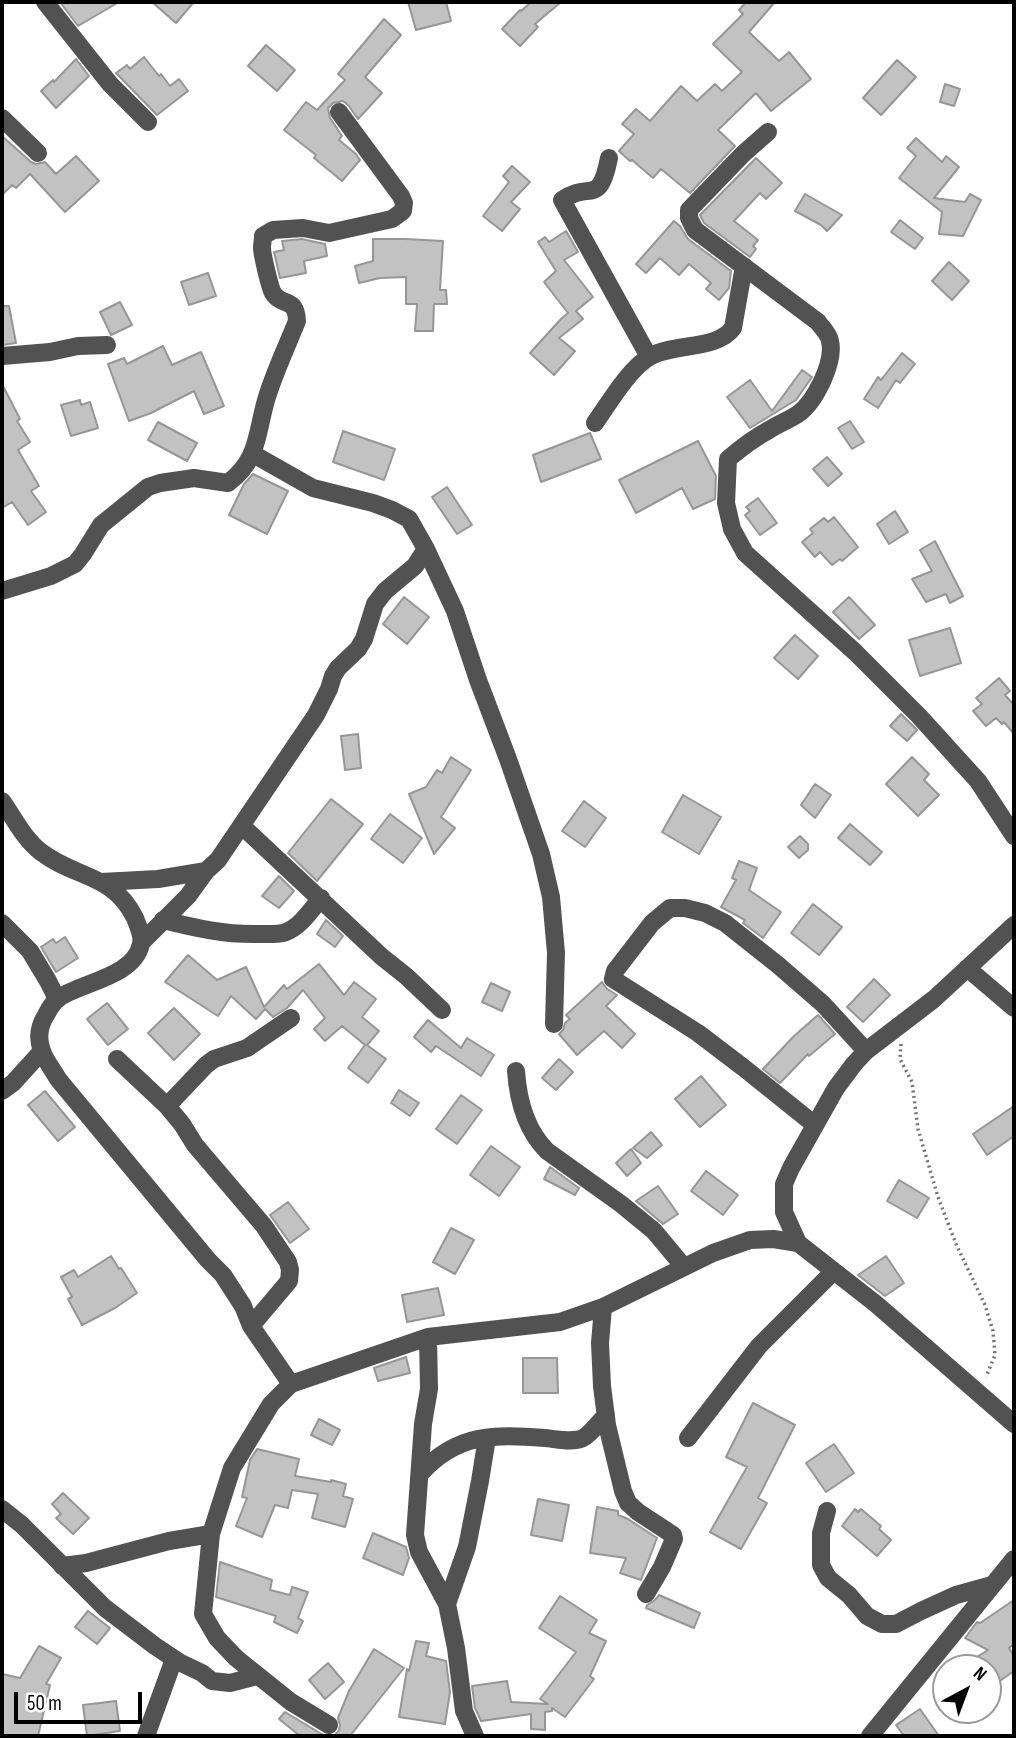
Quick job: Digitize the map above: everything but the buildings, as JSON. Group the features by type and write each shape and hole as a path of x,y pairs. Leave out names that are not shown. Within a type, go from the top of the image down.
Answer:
{"street":[{"path":"44,2 110,84 148,122"},
{"path":"2,591 51,576 75,564 101,525 148,487 194,478 228,483 238,476 253,454 267,397 297,321 297,312 291,304 272,293 262,248 263,236 273,230 303,228 329,233 393,219 403,211 401,196 339,112"},
{"path":"2,118 38,153"},
{"path":"768,132 743,154 690,210 689,218 695,230 818,322 830,339 831,355 826,374 816,393 800,413 740,448 728,459 726,503 732,529 745,553 855,652 919,716 978,781 1014,836"},
{"path":"609,158 602,185 596,190 568,196 562,200 649,357"},
{"path":"595,423 627,378 649,357 664,350 720,340 728,334 733,328 744,267"},
{"path":"2,356 107,345"},
{"path":"253,454 313,488 373,503 409,519 426,549 455,611 541,854 551,897 555,942 554,1024"},
{"path":"291,1384 251,1326 243,1306 223,1275 58,1079 42,1051 40,1025 57,999 115,974 129,964 141,943 218,860 316,715 338,668 358,649 369,630 375,604 385,591 415,566 426,549"},
{"path":"2,801 31,843 41,852 114,890 131,910 139,927 141,943"},
{"path":"242,826 442,1010"},
{"path":"101,882 205,872"},
{"path":"163,920 206,931 245,935 286,932 299,923 321,898"},
{"path":"816,1125 698,1033 613,979 615,971 652,923 670,908 685,908 705,913 724,923 778,965 823,1004 866,1051"},
{"path":"2,923 30,951 57,999"},
{"path":"1014,925 934,999 866,1051 854,1064 836,1088 784,1184 784,1212 798,1243 876,1304 1014,1424"},
{"path":"967,968 1014,1008"},
{"path":"167,1106 214,1059 247,1048 291,1018"},
{"path":"2,1091 13,1083 42,1051"},
{"path":"117,1059 167,1106 195,1144 264,1226 288,1262 289,1280 251,1326"},
{"path":"516,1071 518,1091 536,1140 654,1231 684,1267"},
{"path":"329,1725 291,1702 236,1658 217,1638 203,1614 211,1534 232,1468 271,1404 291,1384 429,1337 560,1321 603,1307 713,1253 750,1240 773,1239 798,1243"},
{"path":"688,1438 759,1346 834,1271"},
{"path":"603,1307 600,1343 602,1386 623,1491 628,1503 673,1535 674,1539 646,1594"},
{"path":"429,1337 429,1390 423,1424 415,1535 419,1552 447,1604 464,1711 475,1736"},
{"path":"421,1473 434,1459 472,1439 511,1435 573,1441 585,1437 606,1415"},
{"path":"447,1604 467,1547 487,1438"},
{"path":"2,1509 22,1525 121,1622 174,1659 212,1681 230,1683 257,1676"},
{"path":"827,1511 821,1533 821,1564 828,1578 849,1595 867,1616 881,1624 896,1624 956,1595 992,1585"},
{"path":"62,1566 86,1563 169,1541 211,1534"},
{"path":"870,1736 1014,1559"},
{"path":"146,1736 174,1659"}],"path":[{"path":"900,1025 900,1059 912,1082 921,1143 938,1197 985,1305 993,1331 995,1355 978,1393"}]}
